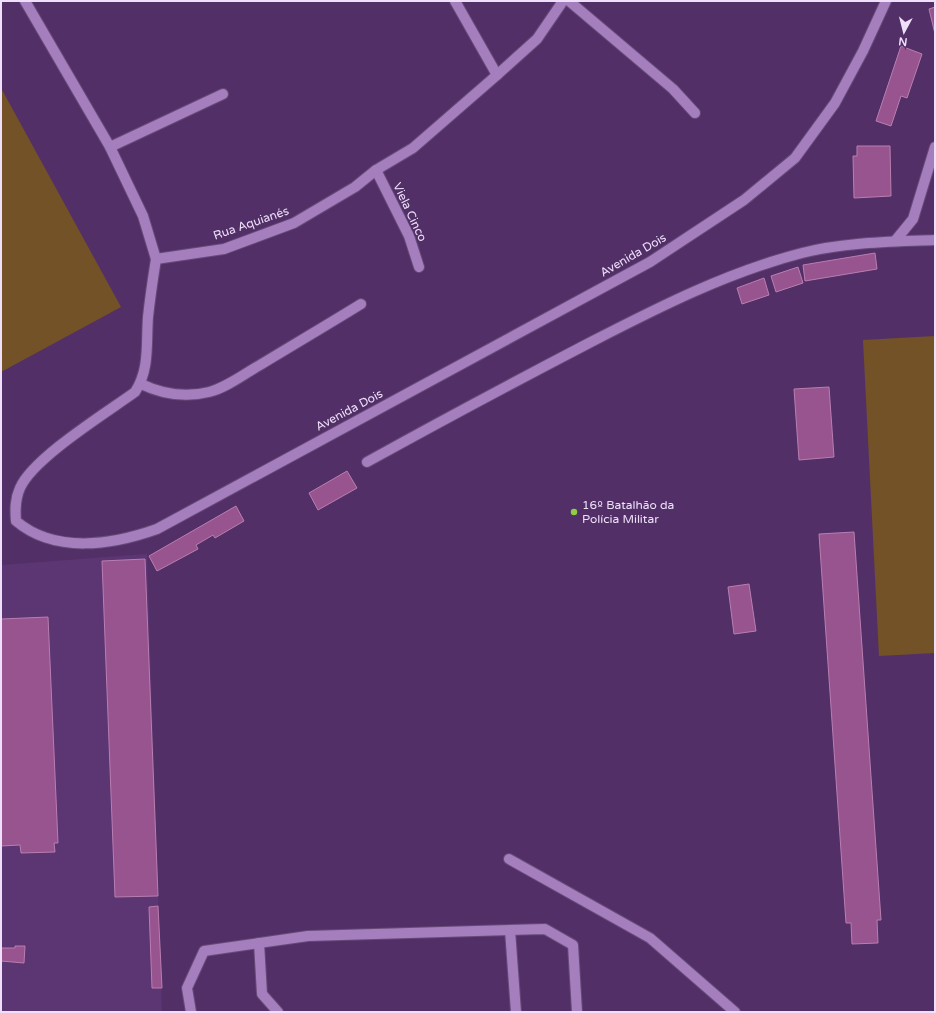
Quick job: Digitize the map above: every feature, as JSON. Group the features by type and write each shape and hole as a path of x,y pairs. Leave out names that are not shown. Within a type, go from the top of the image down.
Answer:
{"street":[{"path":"26,1 110,147 143,216 156,259 148,317 146,362 141,384 162,393 176,395 211,392 239,378 362,304"},
{"path":"455,1 497,75"},
{"name":"Rua Aquianés","path":"156,259 224,249 294,223 355,186 376,170 413,148 538,39 563,1"},
{"path":"569,1 672,89 695,113"},
{"name":"Avenida Dois","path":"141,384 135,392 42,460 20,488 15,504 16,521 27,530 42,537 68,544 131,538 156,529 650,262 744,200 795,158 835,103 863,51 886,1"},
{"path":"110,147 223,94"},
{"path":"894,242 913,219 930,181 935,147"},
{"name":"Viela Cinco","path":"376,170 409,236 419,267"},
{"path":"367,462 492,393 647,314 742,271 803,252 869,242 935,240"},
{"path":"509,859 650,938 735,1012"},
{"path":"191,1012 187,988 204,951 308,936 545,929 573,944 577,1012"},
{"path":"510,930 516,1012"},
{"path":"258,943 262,994 278,1012"}],"shaded area":[{"path":"1,88 121,307 1,372"},
{"path":"935,336 935,653 879,656 863,340"},
{"path":"147,554 162,1012 1,1012 1,565"}],"building":[{"path":"935,7 935,34 929,9"},
{"path":"901,46 922,54 907,98 901,96 891,126 876,121"},
{"path":"857,146 890,146 891,196 854,198 853,156 857,156"},
{"path":"875,253 877,269 805,281 803,265"},
{"path":"798,267 803,283 776,292 771,276"},
{"path":"764,278 769,295 742,304 737,288"},
{"path":"829,387 834,457 799,460 794,389"},
{"path":"347,471 357,488 318,510 309,493"},
{"path":"236,506 244,521 215,538 213,535 196,545 198,549 157,571 149,556"},
{"path":"854,532 881,920 877,920 878,943 852,944 851,923 846,923 819,534"},
{"path":"145,559 158,896 115,897 102,561"},
{"path":"749,584 756,631 734,634 728,587"},
{"path":"48,617 58,843 54,843 55,852 21,853 20,845 1,846 1,619"},
{"path":"158,906 162,988 152,988 149,907"},
{"path":"15,946 25,946 24,963 1,961 1,948 15,948"}],"place":[{"name":"16º Batalhão da Polícia Militar","path":"574,512"}]}
